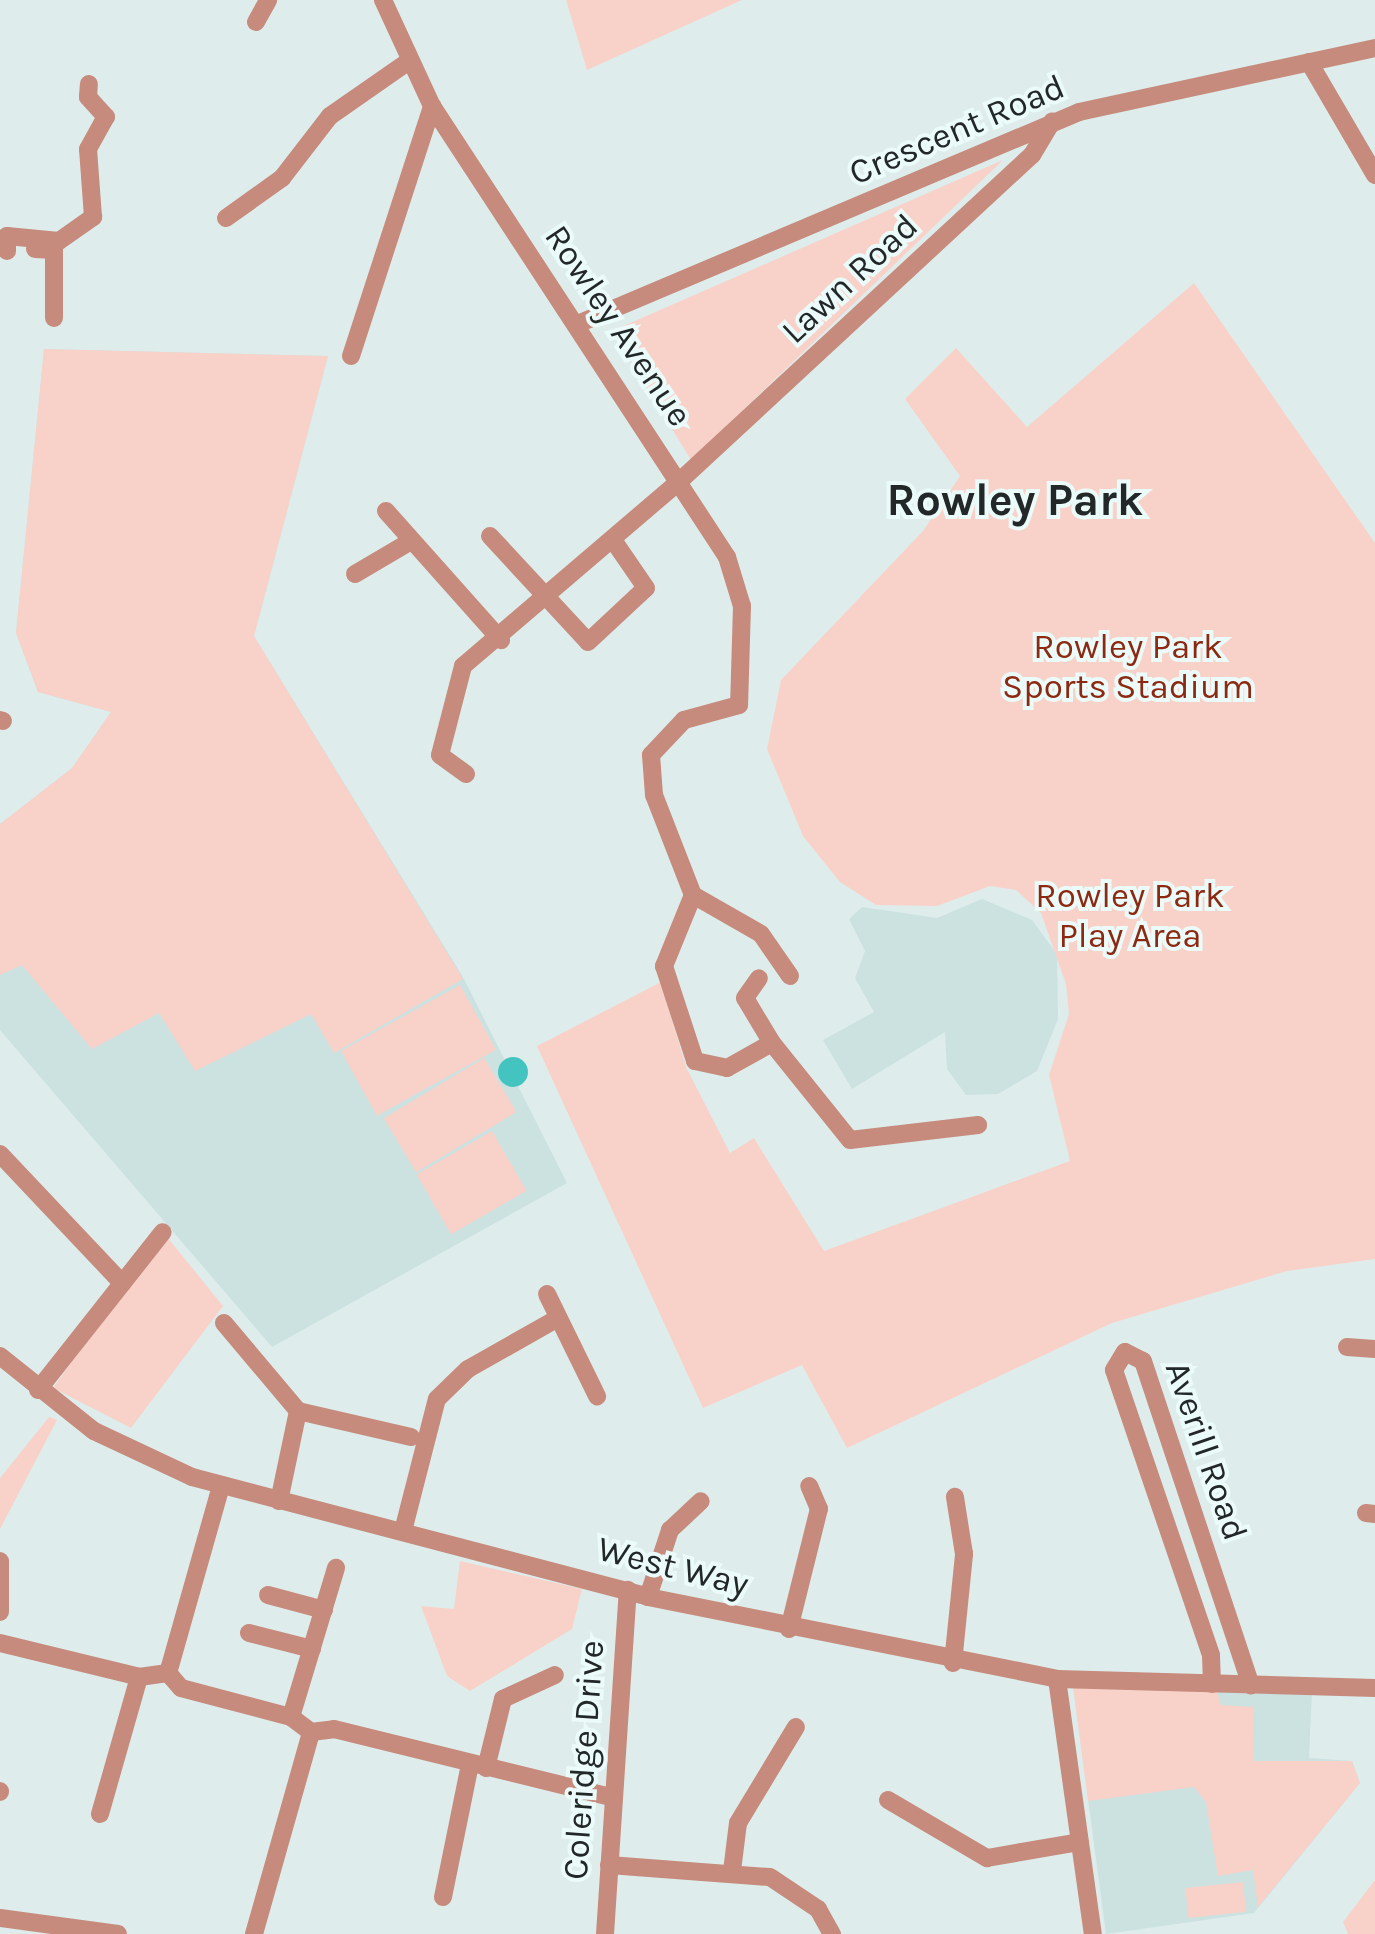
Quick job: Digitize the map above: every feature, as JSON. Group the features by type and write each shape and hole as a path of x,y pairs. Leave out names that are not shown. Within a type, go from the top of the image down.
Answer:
{"street":[{"path":"256,22 268,0"},
{"name":"Rowley Avenue","path":"383,0 432,106 682,478 728,557 742,606 739,705 684,720 651,755 654,794 693,895"},
{"name":"Crescent Road","path":"580,324 1052,122 1375,48"},
{"path":"226,218 282,178 330,116 409,62"},
{"path":"1308,62 1375,175"},
{"path":"54,318 54,250 6,252 7,236 58,241 93,217 88,150 106,117 88,97 89,84"},
{"path":"351,356 432,106"},
{"name":"Lawn Road","path":"466,774 440,755 451,684 546,602 1032,155 1052,122"},
{"path":"386,511 501,640"},
{"path":"490,536 546,602 588,642 610,627 646,588 613,540"},
{"path":"356,574 412,540"},
{"path":"772,1043 717,1070 686,1050 664,966 693,895 760,934 790,976"},
{"path":"759,978 746,998 772,1043 850,1140 978,1125"},
{"path":"0,1154 122,1283"},
{"path":"38,1390 163,1232"},
{"path":"547,1294 596,1396"},
{"path":"402,1531 437,1400 468,1369 558,1318"},
{"path":"224,1323 298,1411 411,1436"},
{"path":"1347,1348 1375,1349"},
{"name":"Averill Road","path":"1212,1684 1211,1655 1114,1370 1125,1352 1142,1361 1251,1685"},
{"name":"West Way","path":"0,1356 38,1390 124,1448 221,1486 648,1596 953,1663 1056,1679 1375,1688"},
{"path":"278,1501 298,1411"},
{"path":"221,1486 168,1664 181,1688 291,1717 311,1732 334,1729 614,1798"},
{"path":"789,1629 819,1509 810,1486"},
{"path":"953,1663 964,1554 955,1496"},
{"path":"648,1596 670,1530 701,1501"},
{"path":"0,1560 0,1612"},
{"path":"291,1717 336,1568"},
{"name":"Coleridge Drive","path":"605,1934 628,1590"},
{"path":"268,1595 324,1610"},
{"path":"249,1633 312,1649"},
{"path":"0,1644 139,1677 168,1664"},
{"path":"443,1897 478,1766 503,1698 556,1675"},
{"path":"100,1814 139,1677"},
{"path":"1056,1679 1093,1934"},
{"path":"732,1871 738,1823 796,1727"},
{"path":"254,1934 311,1732"},
{"path":"888,1800 988,1858 1080,1842"},
{"path":"609,1866 732,1871 770,1877 818,1909 832,1934"},
{"path":"7,1925 118,1934"}],"shaded area":[{"path":"44,349 328,356 254,636 463,977 567,1183 272,1347 0,1030 0,824 72,768 111,712 38,692 16,633"},
{"path":"982,899 1032,920 1057,954 1058,1019 1037,1071 998,1094 966,1095 947,1069 945,1032 852,1089 823,1040 874,1012 855,978 865,951 849,919 862,907 937,918"},
{"path":"1073,1686 1312,1691 1309,1758 1352,1761 1360,1783 1254,1913 1106,1934"}],"green space":[{"path":"566,0 742,0 587,70"},
{"path":"1003,160 691,460 612,331"},
{"name":"Rowley Park Sports Stadium","path":"1194,283 1375,543 1375,1259 1287,1271 1112,1323 847,1448 802,1365 703,1408 537,1046 661,982 686,1067 730,1153 754,1138 824,1251 1070,1161 1049,1075 1069,1014 1066,984 1041,913 1016,890 990,886 937,906 876,905 840,882 803,836 767,749 781,680 923,531 960,476 905,399 956,348 1027,427"},
{"path":"44,349 328,356 254,636 463,979 334,1053 311,1014 195,1071 159,1013 92,1049 22,965 0,975 0,824 72,768 111,712 38,692 16,633"},
{"path":"460,985 496,1050 377,1116 341,1051"},
{"path":"484,1058 516,1112 416,1172 384,1118"},
{"path":"492,1131 526,1191 451,1234 417,1174"},
{"path":"163,1232 223,1306 131,1428 53,1388"},
{"path":"49,1417 57,1420 0,1529 0,1478"},
{"path":"460,1561 582,1589 572,1629 470,1691 447,1676 421,1606 454,1609"},
{"path":"1073,1686 1216,1689 1221,1705 1253,1707 1254,1761 1352,1761 1360,1783 1258,1907 1253,1870 1218,1876 1206,1802 1194,1787 1088,1801"},
{"path":"1375,1880 1375,1934 1348,1934 1343,1922"},
{"path":"1243,1882 1246,1912 1188,1918 1185,1888"}],"water":[{"path":"513,1057 524,1061 528,1072 524,1083 513,1087 502,1083 498,1072 502,1061"}],"district":[{"name":"Rowley Park","path":"1015,501"}],"park label":[{"name":"Rowley Park Play Area","path":"1130,916"}]}
